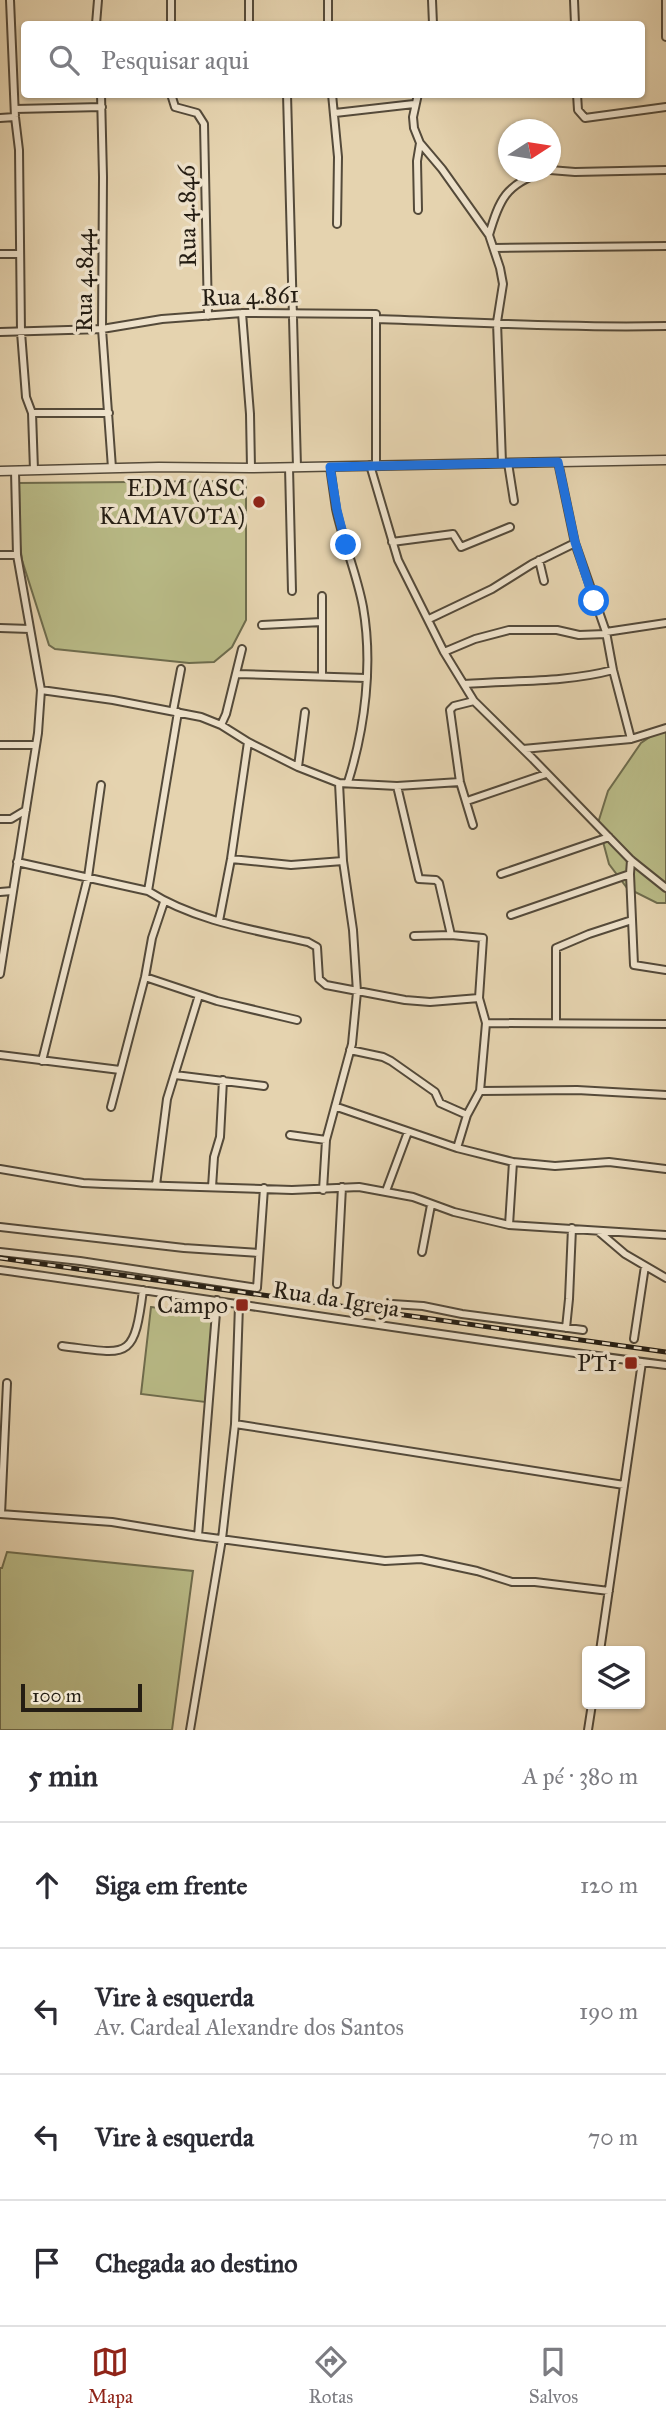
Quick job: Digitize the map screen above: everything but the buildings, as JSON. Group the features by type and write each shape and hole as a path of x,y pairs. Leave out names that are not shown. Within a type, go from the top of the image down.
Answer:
{"street":[{"path":"10,0 19,150 21,332 26,397 32,413 34,470"},
{"path":"96,21 98,0"},
{"path":"171,0 171,21"},
{"path":"249,0 249,21"},
{"path":"328,0 328,21"},
{"path":"432,0 433,21"},
{"path":"574,0 575,21"},
{"path":"666,0 666,37"},
{"path":"0,23 10,23"},
{"name":"Rua 4.844","path":"101,98 102,329 112,468"},
{"name":"Rua 4.846","path":"172,98 175,107 201,116 205,137 208,316"},
{"path":"287,98 292,313 292,591"},
{"path":"333,98 338,157 337,224"},
{"path":"416,98 414,128 420,143 489,235 503,284 498,322 505,463 514,501"},
{"path":"577,98 578,110 585,118 666,107"},
{"path":"335,113 414,104"},
{"path":"15,108 102,107"},
{"path":"0,118 15,117"},
{"path":"418,210 417,161 420,143"},
{"path":"561,171 666,170"},
{"path":"489,235 497,207 520,182"},
{"path":"494,248 666,246"},
{"path":"0,254 19,254"},
{"path":"242,313 250,414 251,468"},
{"name":"Rua 4.861","path":"0,332 102,329 132,323 242,313 376,314 376,319 544,326 666,326"},
{"path":"376,319 373,465 392,542 408,581 444,652 474,701 631,860 666,888"},
{"path":"32,413 109,413"},
{"path":"0,471 666,460"},
{"path":"558,462 575,542 606,633 631,739"},
{"path":"330,467 337,510 366,627 366,678 358,742 348,782"},
{"path":"0,974 36,745 41,690 17,555 15,471"},
{"path":"392,542 453,534 461,547 510,527"},
{"path":"429,619 492,589 575,542"},
{"path":"0,555 17,555"},
{"path":"539,560 544,581"},
{"path":"322,596 322,676"},
{"path":"262,625 322,622"},
{"path":"444,652 475,639 509,630 557,630 579,635 666,623"},
{"path":"0,628 30,629"},
{"path":"221,724 242,649"},
{"path":"148,891 181,668"},
{"path":"464,684 562,680 613,670"},
{"path":"236,674 366,678"},
{"path":"41,690 113,700 201,717 221,724 248,742 298,767 339,783 397,786 460,782"},
{"path":"473,825 460,782 450,710 454,706 474,701"},
{"path":"298,767 305,712"},
{"path":"523,749 631,739 666,728"},
{"path":"219,921 248,742"},
{"path":"0,745 36,745"},
{"path":"467,801 546,774"},
{"path":"323,1190 326,1140 337,1107 350,1050 357,992 353,930 343,861 339,783"},
{"path":"42,1061 88,877 102,785"},
{"path":"397,786 419,879 436,880 439,883 451,935"},
{"path":"0,819 11,819 26,810"},
{"path":"11,819 23,834"},
{"path":"501,874 609,837"},
{"path":"231,859 291,865 343,861"},
{"path":"631,860 634,965 666,970"},
{"path":"17,862 148,891 164,902 219,921 314,944 317,947 321,981 326,985 430,1002 479,998"},
{"path":"511,915 630,874"},
{"path":"0,891 12,891"},
{"path":"111,1107 145,977 152,938 164,902"},
{"path":"556,1023 556,948 632,920"},
{"path":"414,936 483,938 479,998 486,1023 480,1091 467,1115 457,1148"},
{"path":"145,977 216,1001 297,1020"},
{"path":"156,1185 167,1099 199,995"},
{"path":"486,1023 666,1024"},
{"path":"350,1050 391,1061 430,1088 440,1103 467,1115"},
{"path":"0,1055 120,1070"},
{"path":"175,1075 264,1086"},
{"path":"212,1187 214,1157 220,1137 223,1080"},
{"path":"480,1091 577,1090 666,1095"},
{"path":"337,1107 457,1148 513,1162 555,1166 609,1162 666,1169"},
{"path":"386,1191 408,1132"},
{"path":"290,1135 326,1140"},
{"path":"509,1225 513,1162"},
{"path":"0,1169 83,1183 323,1190 359,1187 413,1197 431,1205 509,1225 666,1235"},
{"path":"337,1284 342,1187"},
{"path":"0,1227 259,1254 264,1188"},
{"path":"422,1252 431,1205"},
{"path":"566,1328 572,1228"},
{"path":"598,1231 625,1254 666,1278"},
{"name":"Rua da Igreja","path":"0,1252 80,1261 257,1288 259,1254"},
{"path":"634,1339 645,1266"},
{"name":"Rua da Igreja","path":"0,1270 666,1365"},
{"path":"62,1346 114,1352 127,1347 136,1330 143,1290"},
{"path":"198,1536 217,1300"},
{"path":"392,1304 423,1306 462,1314 583,1330"},
{"path":"190,1730 222,1539 235,1424 239,1305"},
{"path":"601,1646 642,1362"},
{"path":"7,1383 1,1514 112,1522 385,1561 421,1559 512,1582 609,1591"},
{"path":"235,1424 624,1485"},
{"path":"588,1730 591,1709"}],"green space":[{"path":"246,481 246,620 232,647 214,662 189,663 55,649 49,645 22,560 19,483"},
{"path":"666,726 666,903 657,903 627,888 609,864 598,823 608,791 641,743"},
{"path":"151,1307 216,1315 205,1402 141,1394"},
{"path":"7,1552 193,1571 172,1730 0,1730 0,1568"}],"railway":[{"path":"0,1258 666,1352"}],"place":[{"name":"EDM (ASC KAMAVOTA)","path":"259,502"},
{"name":"Campo","path":"242,1305"},
{"name":"PT1","path":"631,1363"}],"route":[{"path":"346,545 330,467 558,462 575,542 594,601"}]}
